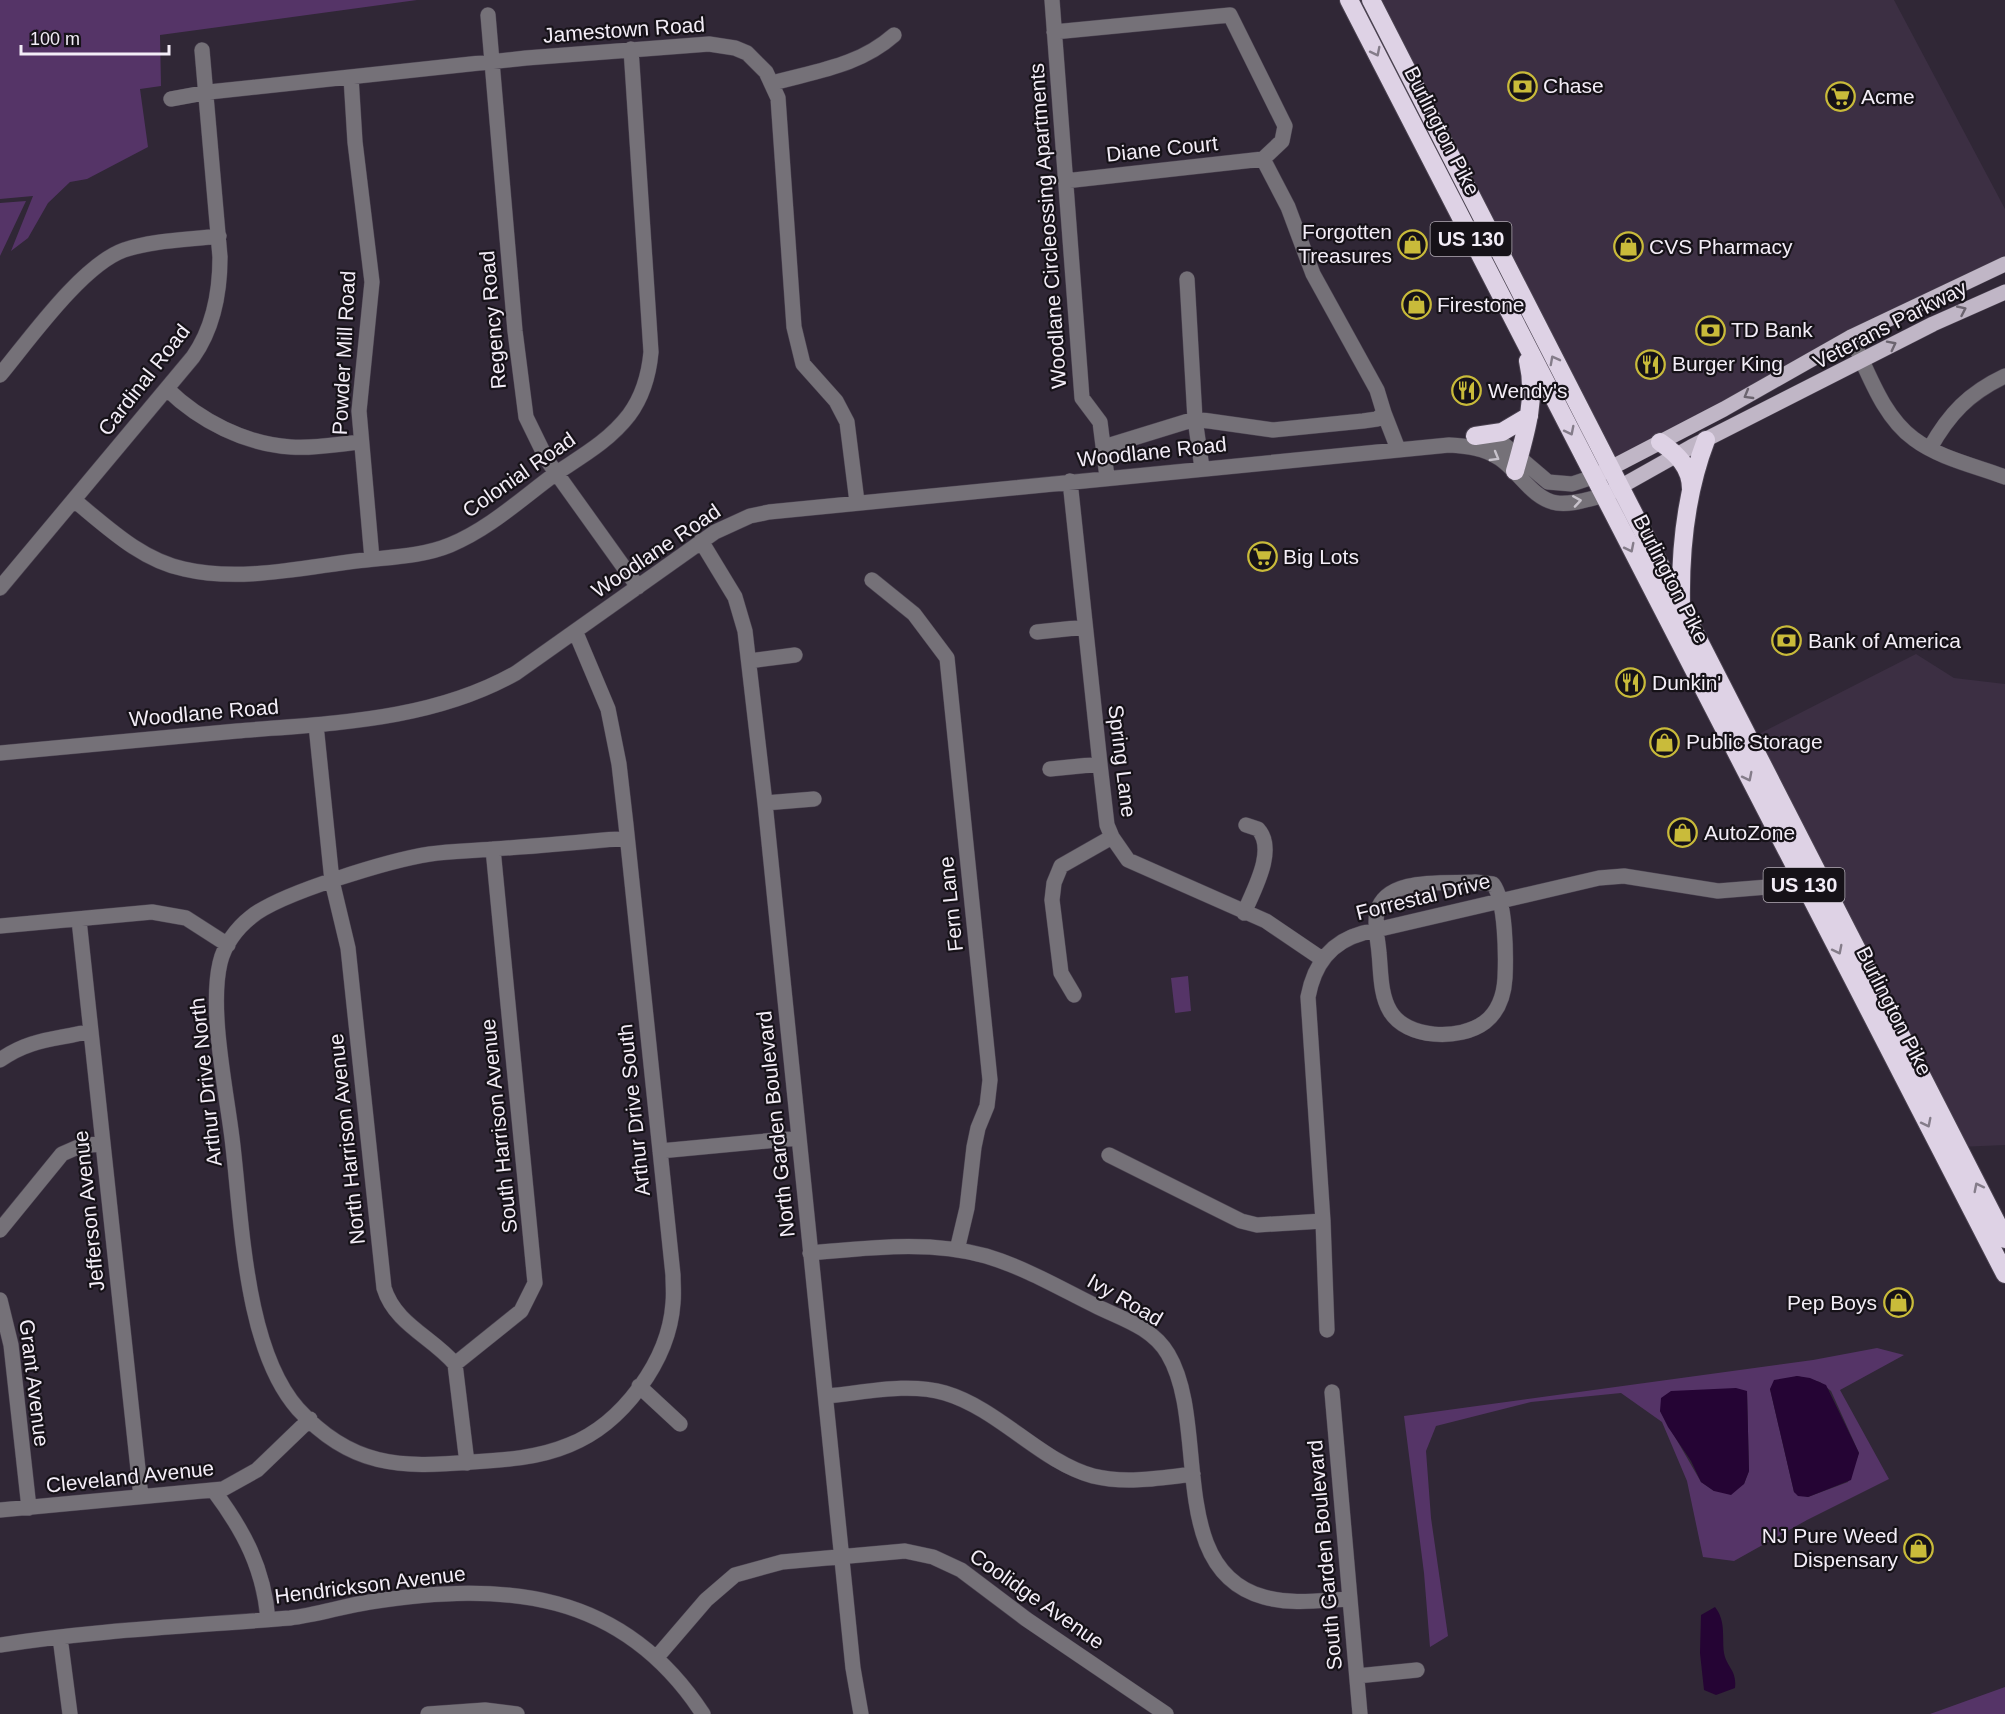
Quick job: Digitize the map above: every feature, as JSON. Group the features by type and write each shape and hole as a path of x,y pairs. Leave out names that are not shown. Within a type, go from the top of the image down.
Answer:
{"highway":[{"name":"Burlington Pike","path":"1349,0 2005,1274"},
{"name":"Burlington Pike","path":"1371,0 1681,610 2005,1239"},
{"path":"1517,465 1533,389 1521,336"},
{"path":"1475,436 1502,432 1529,416"},
{"path":"1681,610 1681,563 1691,494 1706,440"},
{"path":"1660,442 1677,455 1690,476 1691,494"}],"main road":[{"name":"Veterans Parkway","path":"1593,477 1851,337 2005,264"},
{"name":"Veterans Parkway","path":"1603,496 1677,455 1955,313 2005,292"}],"street":[{"name":"Woodlane Circleossing Apartments","path":"1052,0 1082,398 1100,422 1107,477"},
{"name":"Regency Road","path":"488,15 522,401 531,431 556,474 638,587"},
{"name":"Woodlane Circleossing Apartments","path":"1054,32 1230,15 1285,126 1282,141 1263,159"},
{"path":"773,83 857,61 878,49 894,35"},
{"name":"Jamestown Road","path":"171,99 205,93 351,77 631,49 696,44 735,48 757,62 773,83 780,111 796,340 803,364 836,401 847,422 857,502"},
{"name":"Colonial Road","path":"74,500 142,552 172,566 194,572 242,573 372,559 425,552 449,545 492,521 605,441 618,428 641,394 650,363 651,328 631,49"},
{"name":"Cardinal Road","path":"0,588 194,357 209,328 220,283 219,237 201,50"},
{"name":"Powder Mill Road","path":"351,77 355,142 372,282 360,398 361,442 372,559"},
{"name":"Diane Court","path":"1065,181 1263,159"},
{"path":"1263,159 1288,207 1313,274 1377,390 1398,449"},
{"path":"0,375 37,330 99,263 138,246 219,237"},
{"path":"1187,279 1195,419 1202,468"},
{"path":"1851,337 1893,419 1913,438 1930,448 2005,477"},
{"path":"1930,448 1943,424 1958,406 2005,376"},
{"path":"167,389 207,419 251,440 291,447 361,442"},
{"path":"1104,447 1195,419 1273,430 1363,421 1377,418 1384,413"},
{"name":"Woodlane Road","path":"1431,446 1475,436 1501,442 1533,489 1555,503 1570,503 1603,496"},
{"name":"Woodlane Road","path":"0,753 316,724 412,712 461,699 516,673 576,633 701,541 750,516 857,502 1431,446 1467,446 1483,450 1548,482 1572,484 1593,477"},
{"name":"Spring Lane","path":"1070,481 1107,825 1112,837 1128,860 1266,921 1322,959"},
{"name":"North Garden Boulevard","path":"701,541 735,597 745,631 765,803 854,1668 861,1714"},
{"name":"Fern Lane","path":"872,580 914,614 947,658 990,1080 987,1106 978,1128 974,1147 967,1208 957,1250"},
{"path":"1037,632 1085,627"},
{"name":"Arthur Drive South","path":"467,1463 525,1457 569,1445 603,1426 639,1386 658,1356 673,1303 673,1275 619,764 608,709 576,633"},
{"path":"749,661 795,656"},
{"name":"North Harrison Avenue","path":"316,724 333,881 348,948 384,1288 387,1300 402,1318 455,1364"},
{"path":"1050,769 1100,764"},
{"path":"765,803 814,799"},
{"path":"1244,913 1263,862 1265,843 1257,829 1246,825"},
{"path":"1074,995 1061,973 1052,900 1054,883 1061,866 1112,837"},
{"name":"Arthur Drive North","path":"467,1463 421,1467 384,1462 351,1449 310,1419 287,1394 269,1362 252,1302 219,1023 220,963 236,930 262,910 333,881 418,856 627,838"},
{"name":"South Harrison Avenue","path":"455,1364 521,1311 535,1283 493,849"},
{"name":"Forrestal Drive","path":"1327,1330 1323,1221 1308,1018 1311,982 1322,959 1343,940 1377,930 1611,876 1718,891 1804,884"},
{"path":"1488,882 1497,889 1505,969 1501,1000 1497,1009 1483,1024 1463,1031 1421,1032 1411,1029 1396,1018 1383,993 1377,930 1380,904 1384,898 1398,889 1488,882"},
{"path":"0,926 152,912 175,914 196,924 228,945"},
{"name":"Jefferson Avenue","path":"79,920 141,1497"},
{"path":"0,1060 19,1048 41,1040 90,1031"},
{"path":"660,1151 798,1138"},
{"path":"0,1230 62,1154 78,1147 102,1143"},
{"path":"1109,1155 1241,1221 1257,1225 1323,1221"},
{"name":"Ivy Road","path":"810,1253 902,1246 957,1250 987,1257 1034,1274 1152,1335 1167,1352 1181,1384 1187,1408 1193,1474 1204,1541 1210,1552 1234,1581 1253,1594 1277,1600 1350,1599"},
{"name":"Grant Avenue","path":"0,1300 10,1345 29,1508"},
{"path":"455,1364 467,1463"},
{"path":"639,1386 680,1424"},
{"path":"826,1396 915,1388 932,1390 979,1408 1082,1473 1129,1480 1193,1474"},
{"name":"South Garden Boulevard","path":"1332,1392 1360,1714"},
{"name":"Cleveland Avenue","path":"0,1510 214,1491 232,1486 248,1476 310,1419"},
{"path":"214,1491 232,1515 258,1564 265,1590 268,1620"},
{"name":"Coolidge Avenue","path":"657,1657 706,1600 735,1575 770,1564 842,1555 905,1551 948,1563 975,1578 1026,1618 1166,1714"},
{"name":"Hendrickson Avenue","path":"0,1645 60,1637 303,1616 383,1600 482,1592 521,1594 560,1602 596,1617 657,1657 690,1694 704,1714"},
{"path":"60,1637 70,1714"},
{"path":"1357,1676 1417,1671"},
{"path":"428,1714 485,1710 517,1714"}],"shaded area":[{"path":"0,0 417,0 160,35 161,86 140,89 148,147 87,179 70,182 48,203 28,238 11,251 33,196 0,199"},
{"path":"1371,0 1894,0 2005,209 2005,264 1610,468"},
{"path":"26,201 0,256 0,203"},
{"path":"1916,654 1954,678 2005,684 2005,1145 1958,1147 1749,739"},
{"path":"1188,976 1191,1011 1175,1013 1171,978"},
{"path":"1877,1348 1904,1355 1840,1390 1889,1479 1807,1520 1734,1561 1703,1557 1687,1481 1662,1422 1621,1393 1531,1402 1436,1426 1426,1451 1431,1518 1448,1636 1430,1647 1424,1573 1404,1416 1813,1360","holes":["1797,1376 1820,1382 1831,1391 1859,1453 1848,1482 1808,1497 1794,1492 1770,1389","1747,1391 1749,1471 1744,1484 1714,1491 1701,1482 1660,1411"]},
{"path":"1797,1376 1810,1378 1826,1385 1859,1453 1851,1480 1808,1497 1798,1496 1794,1492 1770,1389 1774,1380"},
{"path":"1736,1388 1747,1391 1749,1471 1744,1484 1731,1495 1714,1491 1701,1482 1691,1461 1660,1411 1661,1398 1671,1391"},
{"path":"1715,1607 1722,1623 1724,1653 1735,1682 1735,1688 1716,1695 1704,1690 1700,1653 1701,1615"},
{"path":"2005,1687 2005,1714 1930,1714"}],"place":[{"name":"Chase","path":"1522,86"},
{"name":"Acme","path":"1840,97"},
{"name":"Forgotten Treasures","path":"1413,244"},
{"name":"CVS Pharmacy","path":"1628,247"},
{"name":"Firestone","path":"1416,305"},
{"name":"TD Bank","path":"1710,330"},
{"name":"Burger King","path":"1651,364"},
{"name":"Wendy's","path":"1467,391"},
{"name":"Big Lots","path":"1262,557"},
{"name":"Bank of America","path":"1787,641"},
{"name":"Dunkin'","path":"1631,683"},
{"name":"Public Storage","path":"1665,742"},
{"name":"AutoZone","path":"1683,833"},
{"name":"Pep Boys","path":"1898,1303"},
{"name":"NJ Pure Weed Dispensary","path":"1919,1548"}]}
